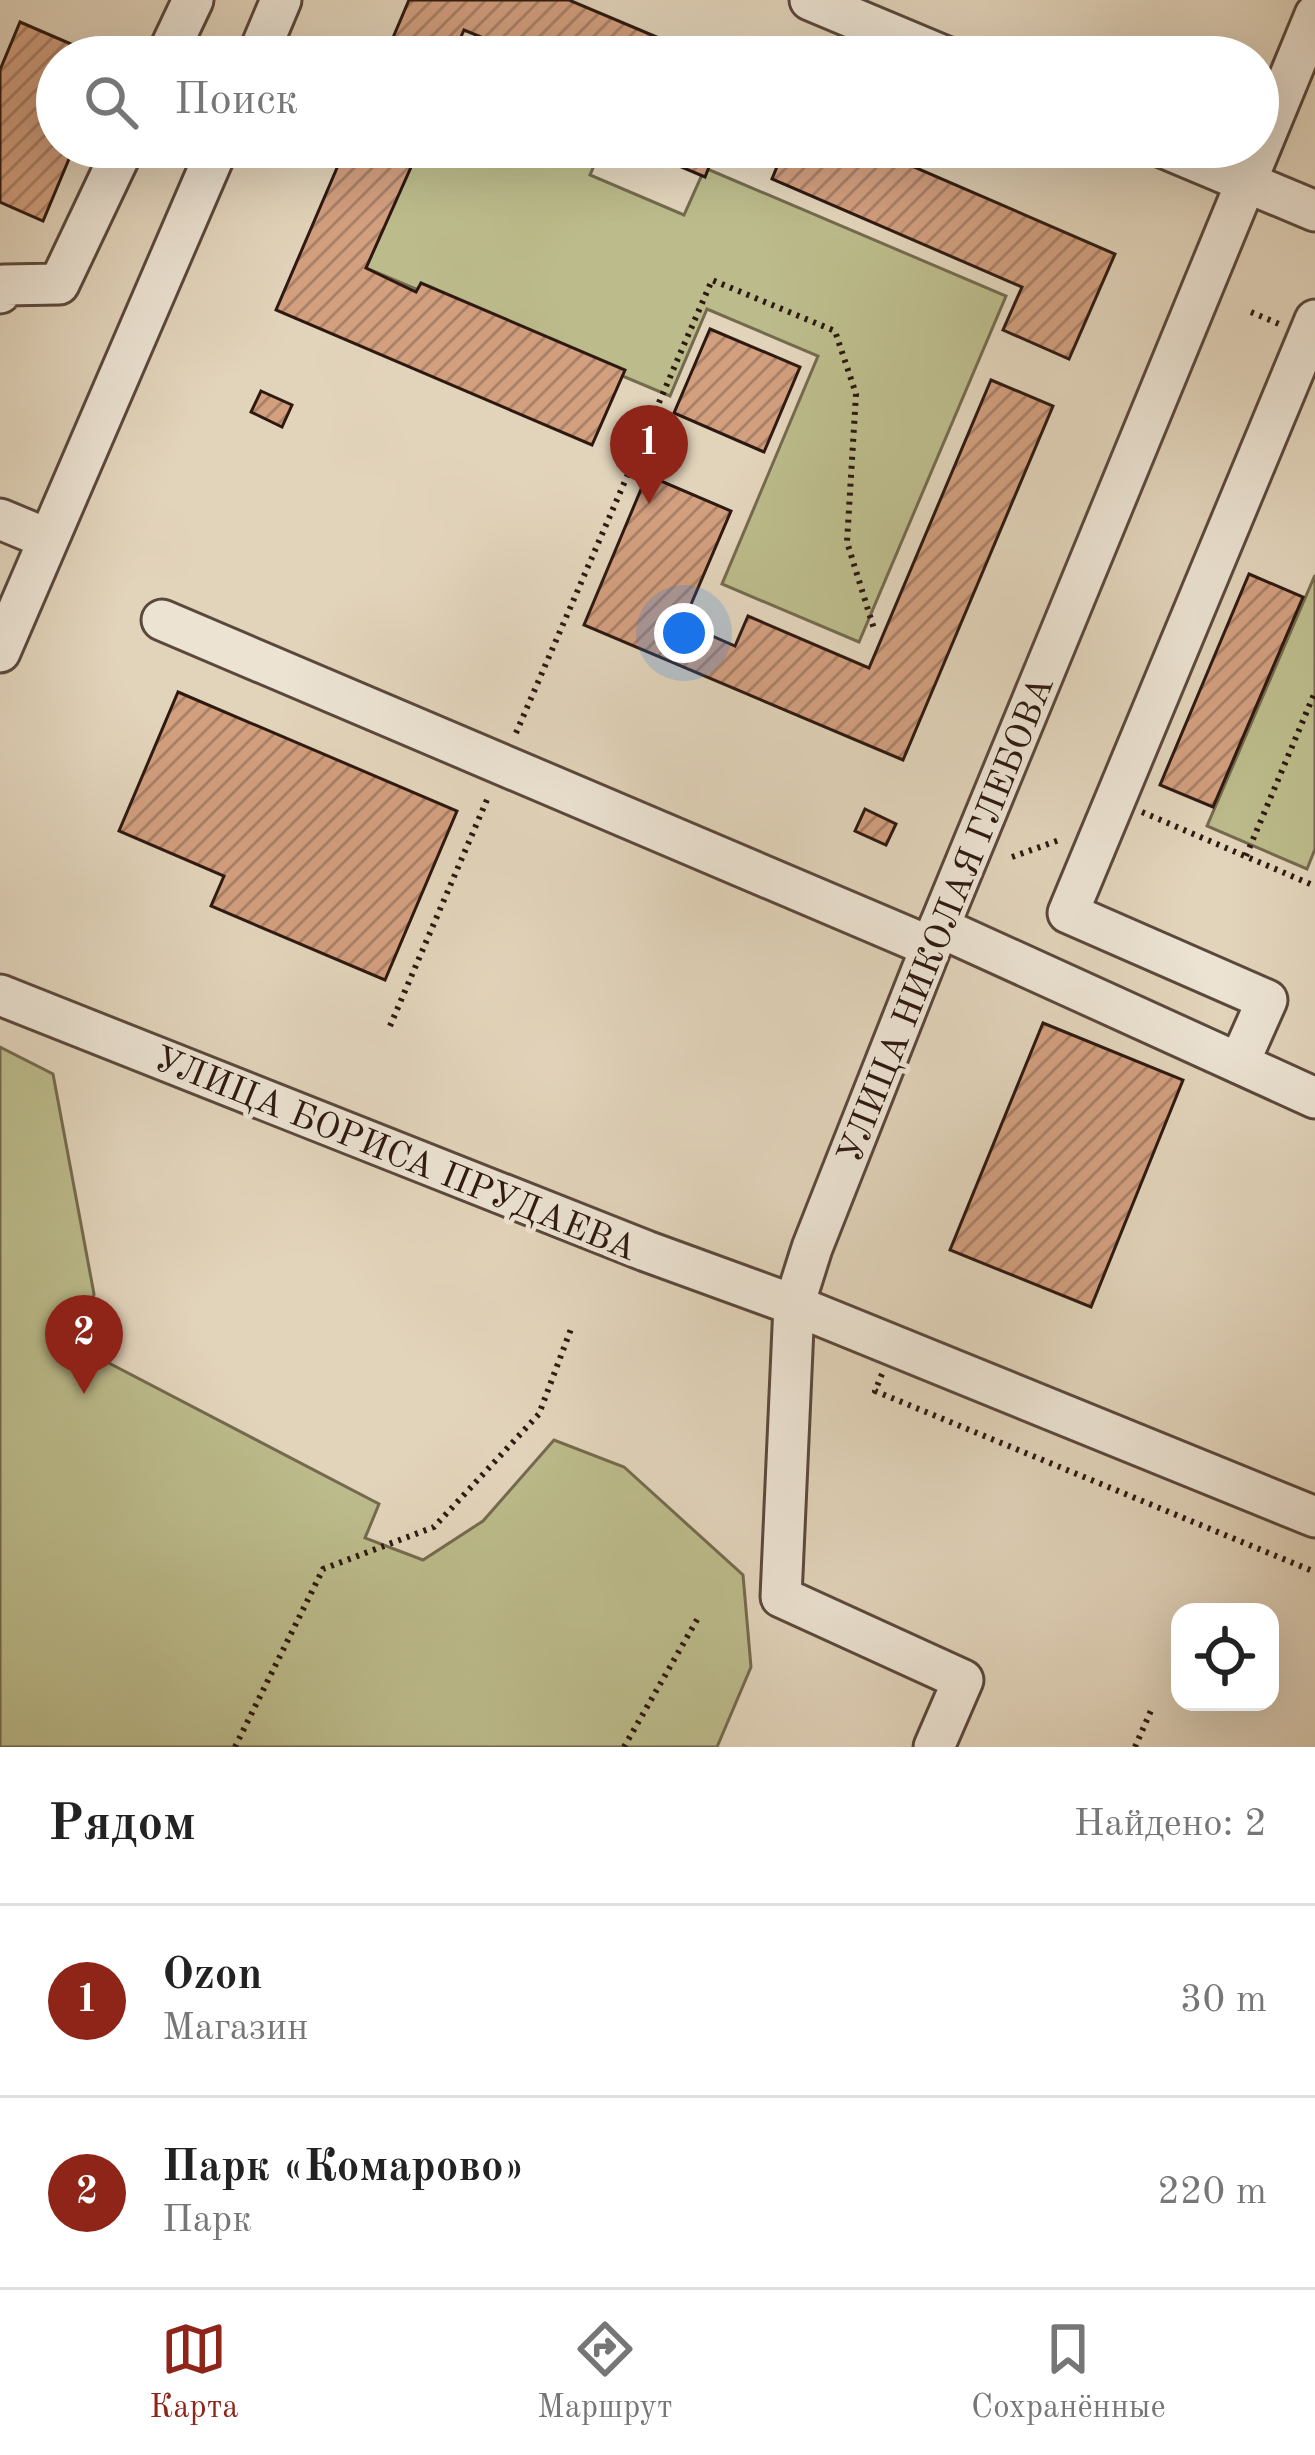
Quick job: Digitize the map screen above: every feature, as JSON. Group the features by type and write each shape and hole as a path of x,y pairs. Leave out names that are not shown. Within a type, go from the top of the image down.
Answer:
{"street":[{"path":"176,36 193,0"},
{"path":"265,36 281,0"},
{"path":"810,0 896,36"},
{"name":"УЛИЦА НИКОЛАЯ ГЛЕБОВА","path":"1279,102 1315,15"},
{"path":"0,293 4,285 59,284 114,168"},
{"path":"0,652 209,168"},
{"path":"1212,168 1315,211"},
{"name":"УЛИЦА НИКОЛАЯ ГЛЕБОВА","path":"934,1747 963,1680 781,1597 794,1305 812,1248 935,938 1252,168"},
{"path":"1239,1063 1267,1000 1068,913 1315,320"},
{"path":"0,519 48,539"},
{"path":"162,620 501,767 935,938 1315,1098"},
{"name":"УЛИЦА БОРИСА ПРУДАЕВА","path":"0,995 646,1252 794,1305"},
{"path":"794,1305 1315,1517"}],"path":[{"path":"390,1026 712,280 835,331 856,394 847,542 874,628"},
{"path":"1246,856 1315,692"},
{"path":"1303,720 1315,725"},
{"path":"1012,857 1143,811 1315,886"},
{"path":"235,1747 323,1570 434,1527 539,1414 571,1329"},
{"path":"865,1363 883,1370 875,1391 1315,1572"},
{"path":"624,1747 698,1618"},
{"path":"1135,1747 1153,1706"}],"shaded area":[{"path":"409,168 593,168 590,175 684,215 705,168 1006,296 859,642 722,584 818,356 707,309 670,396 366,268"},
{"path":"1315,575 1315,849 1307,869 1207,826"},
{"path":"0,1047 53,1074 94,1294 82,1349 379,1504 365,1538 423,1560 483,1521 554,1440 624,1467 743,1575 751,1667 717,1747 0,1747"}],"building":[{"path":"409,0 569,0 654,36 479,36 464,30 461,36 394,36"},
{"path":"20,22 52,36 36,36 36,168 65,168 43,221 0,202 0,70"},
{"path":"337,168 411,168 366,268 416,292 421,283 625,370 592,445 276,310"},
{"path":"684,168 709,168 705,177"},
{"path":"776,168 916,168 1115,254 1069,359 1003,330 1022,287 772,179"},
{"path":"710,329 800,367 764,452 674,413"},
{"path":"991,380 1053,406 903,760 584,625 647,475 731,511 683,623 735,646 748,616 869,668"},
{"path":"261,391 292,405 282,427 251,412"},
{"path":"1249,574 1303,597 1213,807 1160,785"},
{"path":"178,692 457,811 385,980 211,906 224,876 119,831"},
{"path":"865,809 896,824 886,845 855,831"},
{"path":"1043,1023 1183,1080 1091,1307 950,1250"}],"place":[{"name":"Ozon","path":"649,504"},
{"name":"Парк «Комарово»","path":"84,1394"}]}
